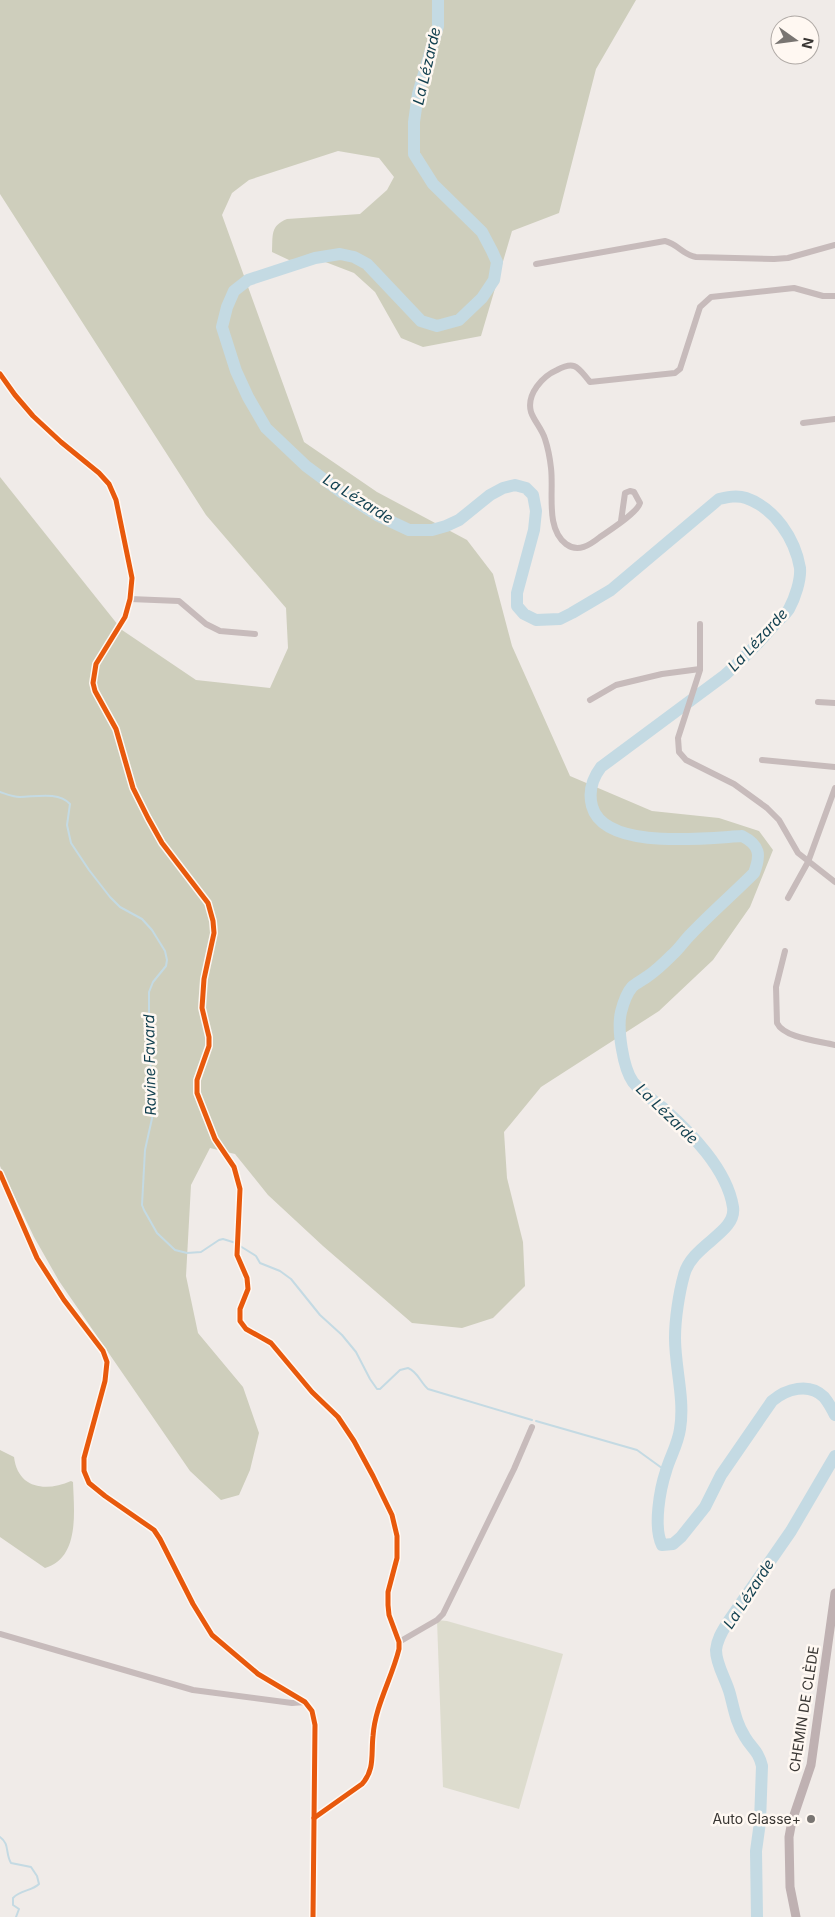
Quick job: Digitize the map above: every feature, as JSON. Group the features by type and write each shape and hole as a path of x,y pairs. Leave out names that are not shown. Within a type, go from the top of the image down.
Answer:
{"main road":[{"name":"CHEMIN DE CLÈDE","path":"796,1917 790,1887 789,1837 792,1821 811,1764 835,1593"}],"street":[{"path":"536,264 665,241 675,244 684,254 696,257 774,259 788,258 835,245"},
{"path":"621,521 593,543 582,548 569,546 558,535 553,517 551,468 545,438 530,411 533,392 547,374 567,365 573,365 578,368 590,382 675,373 680,369 700,307 711,297 794,288 823,296 835,296"},
{"path":"0,374 33,416 99,473 109,484 116,500 132,578 130,599 125,617 96,664 93,683 95,691 116,729 133,788 148,818 162,843 208,903 213,921 214,933 204,979 202,1008 209,1036 209,1046 197,1080 197,1094 215,1140 234,1167 240,1189 237,1255 247,1278 248,1289 240,1309 240,1321 246,1329 271,1343 312,1392 338,1417 354,1441 392,1515 397,1536 396,1558 388,1592 388,1604 389,1615 399,1642 399,1650 376,1718 371,1769 368,1778 362,1784 314,1818"},
{"path":"804,423 835,419"},
{"path":"130,599 179,601 206,624 220,631 255,634"},
{"path":"700,624 700,668 696,686 678,738 677,746 682,756 734,784 767,808 779,820 794,848 808,862 835,882"},
{"path":"590,700 616,685 662,674 700,668"},
{"path":"818,702 835,703"},
{"path":"762,760 835,768"},
{"path":"788,898 808,862 835,788"},
{"path":"785,951 776,987 777,1023 779,1028 788,1034 835,1045"},
{"path":"0,1173 37,1258 64,1300 103,1351 107,1362 105,1381 84,1458 84,1471 89,1483 154,1530 193,1604 212,1635 258,1674 305,1702 312,1711 315,1725 313,1917"},
{"path":"399,1642 437,1620 443,1614 510,1478 532,1427"},
{"path":"0,1634 193,1690 292,1704 305,1702"}],"shaded area":[{"path":"437,1620 447,1621 563,1654 519,1809 443,1787"}],"green space":[{"path":"0,0 636,0 596,69 559,213 512,231 481,336 423,347 401,338 375,292 354,273 315,258 289,260 272,252 275,228 287,219 360,214 387,190 394,177 379,158 338,151 249,180 232,193 222,215 304,442 377,492 467,540 493,574 512,646 570,776 652,811 719,818 759,831 773,850 750,907 713,960 659,1011 541,1087 504,1132 507,1178 523,1242 525,1286 493,1318 462,1328 412,1323 323,1246 268,1195 235,1154 210,1148 191,1185 186,1276 198,1333 243,1387 259,1433 250,1470 239,1495 221,1500 190,1471 59,1281 34,1237 0,1166 0,477 122,630 196,680 270,688 288,648 286,608 206,515 0,194"},
{"path":"0,1450 14,1457 21,1476 27,1482 43,1487 73,1482 74,1519 70,1544 56,1563 45,1568 0,1537"}],"waterway":[{"name":"La Lézarde","path":"438,0 438,26 418,94 414,122 414,154 433,184 482,232 497,262 494,280 482,298 459,320 437,326 421,321 367,264 354,257 340,254 315,258 248,280 234,291 227,307 222,327 236,371 266,428 306,466 341,492 377,515 409,530 432,530 459,520 490,495 503,488 515,485 526,488 533,495 536,511 534,530 517,593 517,606 524,614 536,620 560,619 611,590 719,499 729,497 746,498 766,509 782,526 794,546 800,573 799,583 788,611 725,675 601,767 595,776 591,790 592,806 600,820 615,830 635,836 658,839 742,836 756,847 758,856 754,873 664,963 632,987 625,999 620,1019 620,1038 629,1076 643,1093 663,1108 696,1140 716,1166 729,1193 733,1207 732,1216 728,1224 689,1264 680,1290 675,1338 681,1395 681,1418 679,1435 666,1471 660,1498 658,1528 662,1545 673,1544 681,1537 705,1507 721,1475 772,1401 784,1393 798,1389 812,1390 824,1397 835,1415"},
{"name":"Ravine Favard","path":"0,792 17,797 59,797 70,804 67,825 71,843 110,897 120,907 142,919 152,930 165,951 166,966 153,982 149,992 149,1047 153,1114 145,1150 142,1205 157,1233 175,1250 187,1253 201,1252 223,1239 236,1243"},
{"name":"Ravine Favard","path":"240,1246 256,1256 260,1263 280,1271 291,1279 320,1315 342,1335 356,1352 377,1389 380,1389 400,1370 408,1368 414,1372 428,1389 532,1420"},
{"name":"Ravine Favard","path":"536,1421 637,1450 666,1471"},
{"name":"La Lézarde","path":"757,1917 756,1851 760,1822 762,1766 759,1756 745,1737 737,1721 728,1688 716,1656 716,1650 720,1635 726,1625 791,1531 835,1456"},
{"path":"0,1837 5,1843 11,1863 31,1867 37,1876 39,1884 19,1893 13,1898 13,1905 19,1909 16,1917"}],"cycle path":[{"path":"0,374 33,416 99,473 109,484 116,500 132,578 130,599 125,617 96,664 93,683 95,691 116,729 133,788 148,818 162,843 208,903 213,921 214,933 204,979 202,1008 209,1037 209,1046 197,1080 197,1093 215,1139 234,1167 240,1189 237,1255 247,1278 248,1289 240,1309 240,1321 246,1329 271,1343 312,1392 338,1417 354,1441 373,1476 392,1515 397,1536 397,1558 388,1592 388,1605 389,1615 399,1642 399,1649 374,1725 371,1767 362,1784 314,1818"},
{"path":"0,1173 37,1258 64,1300 103,1351 107,1362 105,1381 84,1458 84,1471 89,1483 154,1530 193,1604 212,1635 258,1674 305,1702 312,1711 315,1725 313,1917"}],"place":[{"name":"Auto Glasse+","path":"811,1819"}]}
